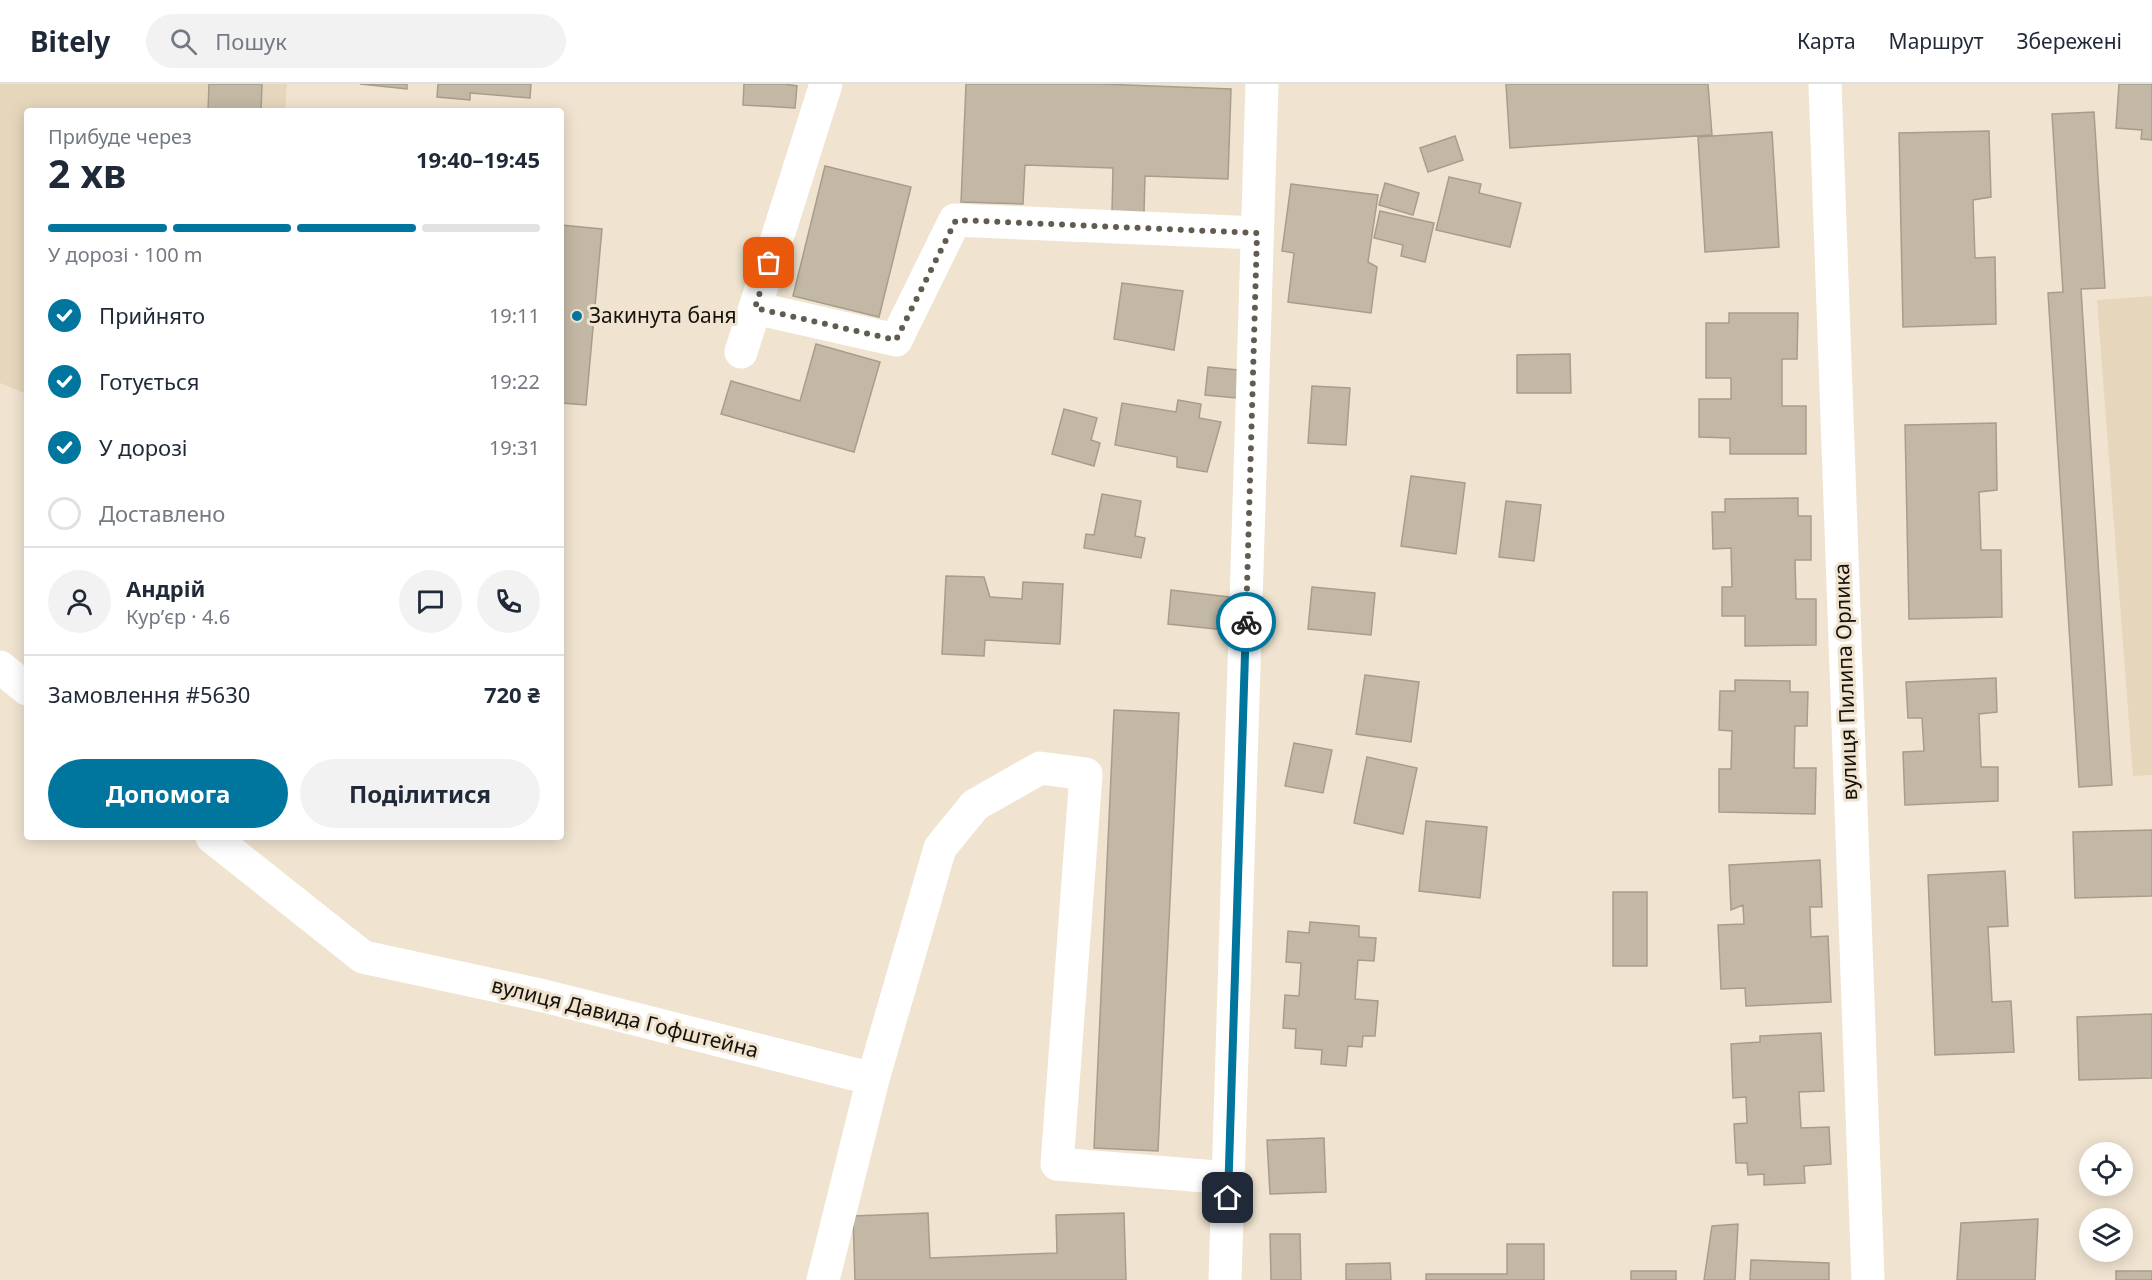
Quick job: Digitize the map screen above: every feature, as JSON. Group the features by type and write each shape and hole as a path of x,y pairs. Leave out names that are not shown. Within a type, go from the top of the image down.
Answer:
{"street":[{"path":"741,352 826,84"},
{"path":"1226,1280 1262,84"},
{"name":"вулиця Пилипа Орлика","path":"1825,84 1868,1280"},
{"path":"755,308 896,340 956,220 1257,233"},
{"path":"0,668 24,687"},
{"path":"824,1280 873,1079 940,848 975,805 1040,768 1086,774 1057,1164 1228,1178"},
{"name":"вулиця Давида Гофштейна","path":"217,840 363,957 544,996 873,1079"}],"shaded area":[{"path":"0,84 287,84 285,108 24,108 24,393 0,383"},
{"path":"2152,296 2152,775 2133,776 2097,300"}],"building":[{"path":"209,84 262,84 261,108 208,108"},
{"path":"360,84 407,84 407,89"},
{"path":"438,84 531,84 530,98 470,93 470,100 437,97"},
{"path":"744,84 797,86 795,108 743,105"},
{"path":"966,84 1101,84 1231,89 1228,179 1145,176 1144,213 1112,212 1113,168 1025,165 1023,204 961,202"},
{"path":"1506,84 1708,84 1712,135 1510,148"},
{"path":"2119,84 2152,84 2152,140 2141,139 2142,130 2116,128"},
{"path":"2094,112 2105,288 2081,289 2112,785 2079,787 2048,293 2063,292 2052,114"},
{"path":"1989,131 1991,197 1973,200 1975,258 1995,257 1996,324 1903,327 1899,133"},
{"path":"1772,132 1779,247 1705,252 1698,137"},
{"path":"1455,136 1463,160 1428,172 1420,148"},
{"path":"825,166 911,187 879,317 793,296"},
{"path":"1449,177 1481,184 1479,193 1521,203 1510,247 1436,230"},
{"path":"1385,183 1419,193 1413,215 1379,205"},
{"path":"1291,184 1378,195 1368,262 1377,267 1371,313 1288,302 1294,253 1282,251"},
{"path":"1380,211 1434,223 1425,262 1401,256 1403,245 1374,238"},
{"name":"Закинута баня","path":"564,225 602,229 586,405 564,403"},
{"path":"1122,283 1183,291 1174,350 1114,339"},
{"path":"1729,313 1798,313 1797,359 1782,359 1782,406 1806,406 1806,454 1730,454 1730,438 1699,437 1699,399 1731,399 1731,378 1706,378 1706,323 1729,323"},
{"path":"816,344 880,362 854,452 721,414 731,381 800,401"},
{"path":"1570,354 1571,393 1517,393 1517,355"},
{"path":"1208,367 1238,370 1236,398 1205,395"},
{"path":"1312,386 1350,388 1346,445 1308,443"},
{"path":"1178,400 1201,404 1199,418 1221,422 1207,472 1177,467 1177,457 1115,445 1122,403 1176,412"},
{"path":"1064,409 1097,418 1091,440 1100,443 1094,466 1052,454"},
{"path":"1996,423 1997,490 1979,492 1981,550 2001,550 2002,617 1909,619 1905,425"},
{"path":"1411,476 1465,483 1456,554 1401,546"},
{"path":"1102,494 1141,501 1135,536 1145,538 1141,558 1084,548 1086,534 1094,535"},
{"path":"1798,498 1798,516 1811,516 1811,560 1795,560 1796,599 1816,599 1816,645 1745,646 1745,616 1722,616 1722,587 1732,587 1731,548 1713,549 1712,512 1725,512 1725,499"},
{"path":"1506,501 1541,505 1534,561 1499,557"},
{"path":"946,576 984,577 990,597 1022,599 1023,582 1063,584 1060,644 985,640 984,656 942,654"},
{"path":"1312,587 1375,593 1371,635 1308,629"},
{"path":"1171,590 1229,597 1225,630 1168,624"},
{"path":"1365,675 1419,682 1411,742 1356,734"},
{"path":"1996,678 1997,712 1979,714 1981,767 1998,767 1998,801 1905,805 1903,752 1924,751 1922,718 1908,718 1906,682"},
{"path":"1735,680 1790,681 1790,692 1808,692 1807,726 1795,726 1794,768 1816,768 1815,814 1719,812 1719,769 1731,769 1732,731 1719,730 1720,691 1735,691"},
{"path":"1114,710 1179,713 1158,1151 1094,1148"},
{"path":"1294,743 1332,750 1323,793 1285,786"},
{"path":"1367,757 1417,768 1403,834 1354,823"},
{"path":"1426,821 1487,827 1480,898 1419,891"},
{"path":"2152,830 2152,896 2075,898 2073,832"},
{"path":"1820,860 1822,907 1810,907 1811,937 1828,936 1831,1002 1746,1006 1745,988 1721,989 1718,925 1744,924 1743,905 1731,910 1729,865"},
{"path":"2005,871 2008,926 1988,927 1992,1002 2011,1001 2014,1052 1935,1055 1928,875"},
{"path":"1613,892 1647,892 1647,966 1613,966"},
{"path":"1310,922 1359,926 1359,937 1376,938 1374,961 1358,960 1355,999 1378,1001 1375,1036 1363,1036 1362,1047 1348,1046 1346,1066 1321,1064 1322,1050 1295,1048 1296,1029 1283,1028 1285,995 1299,996 1301,963 1286,962 1288,931 1309,933"},
{"path":"2152,1014 2152,1078 2079,1080 2077,1017"},
{"path":"1821,1033 1824,1091 1799,1092 1801,1128 1829,1127 1831,1164 1804,1166 1805,1183 1764,1185 1764,1174 1748,1175 1747,1163 1736,1163 1734,1124 1747,1123 1746,1097 1733,1098 1731,1044 1760,1042 1760,1036"},
{"path":"1324,1138 1326,1192 1270,1194 1267,1140"},
{"path":"928,1213 930,1258 1057,1253 1056,1215 1124,1213 1126,1280 855,1280 853,1216"},
{"path":"2038,1219 2035,1280 1957,1280 1961,1223"},
{"path":"1738,1224 1735,1280 1704,1280 1712,1226"},
{"path":"1270,1234 1300,1234 1301,1280 1271,1280"},
{"path":"1507,1244 1544,1244 1544,1280 1426,1280 1426,1274 1507,1274"},
{"path":"1751,1260 1829,1263 1829,1280 1750,1280"},
{"path":"1390,1263 1391,1280 1346,1280 1346,1264"},
{"path":"1631,1271 1676,1271 1676,1280 1631,1280"},
{"path":"2116,1271 2152,1271 2152,1280 2116,1280"}],"way so far":[{"path":"769,263 755,308 896,340 956,220 1257,233 1246,622"}],"place":[{"name":"Закинута баня","path":"577,316"}],"route":[{"path":"1228,1198 1246,622"}]}
